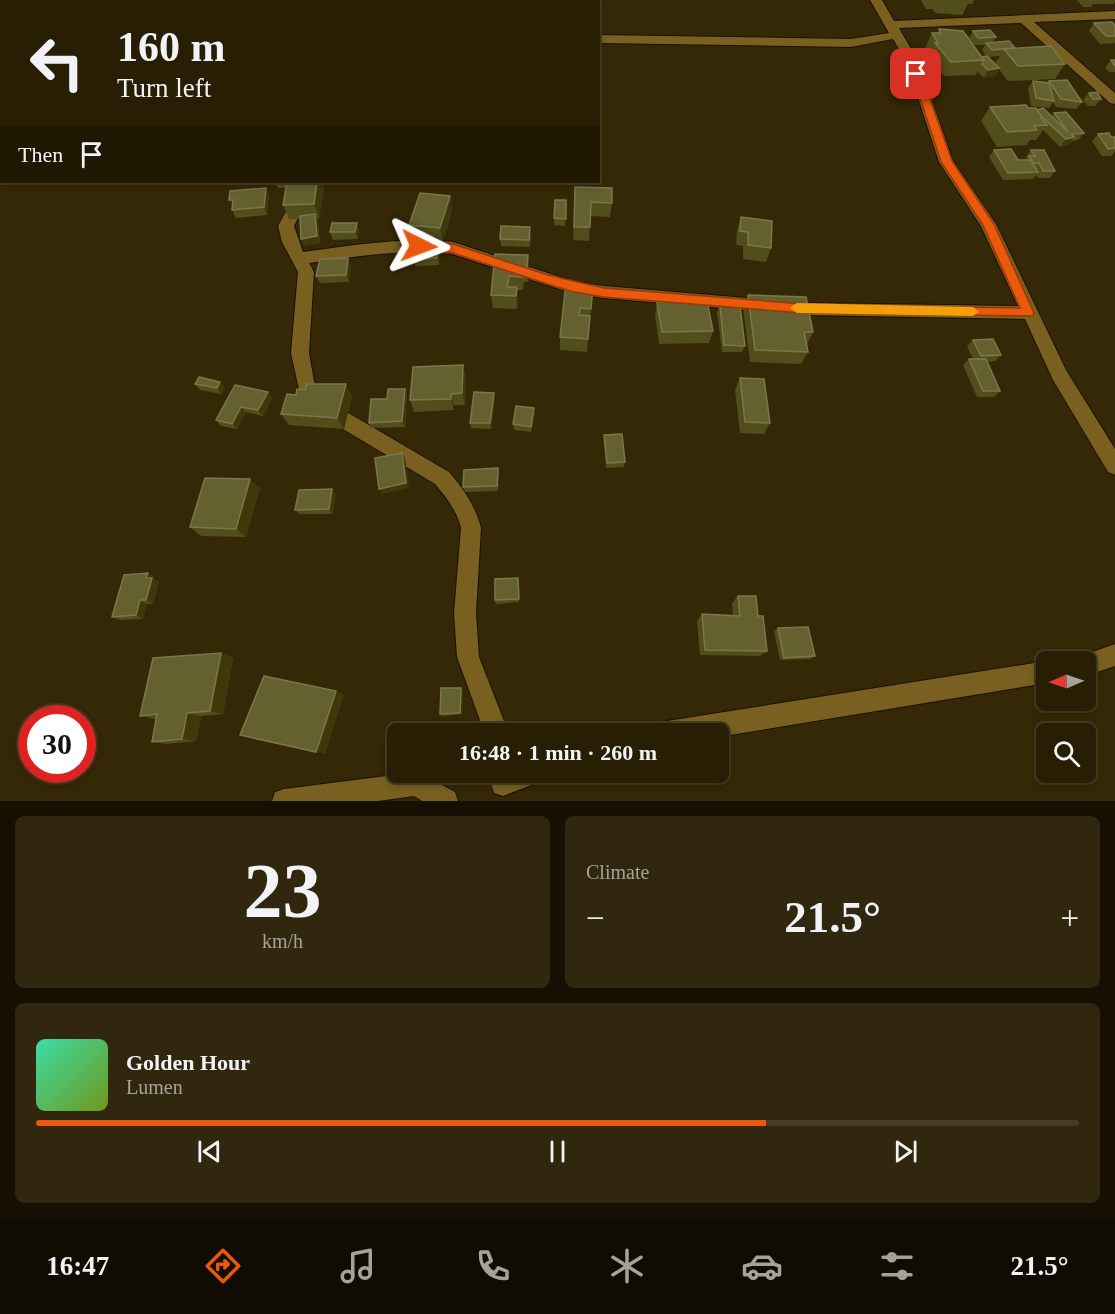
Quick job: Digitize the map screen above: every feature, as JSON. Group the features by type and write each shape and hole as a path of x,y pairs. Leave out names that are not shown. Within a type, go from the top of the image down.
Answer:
{"street":[{"path":"876,0 912,62 946,162 988,224 1059,375 1115,466"},
{"path":"600,39 840,43 872,41 894,30 1115,15"},
{"path":"1025,20 1115,100"},
{"path":"308,183 286,226 286,234 306,272 300,353 306,389 321,407 442,478 455,494 469,519 471,528 465,613 468,657 493,723"},
{"path":"300,258 366,248 439,246 453,248 574,288 604,292 804,309 1028,313"},
{"path":"1096,662 1115,655"},
{"path":"729,723 1036,674"},
{"path":"284,801 416,784 446,801"}],"building":[{"path":"1112,22 1115,25 1115,36 1106,36 1094,23"},
{"path":"939,29 963,31 984,60 951,62 935,43 938,43 932,33 941,33"},
{"path":"990,30 996,37 978,38 973,31"},
{"path":"1009,41 1015,48 992,50 986,43"},
{"path":"1051,46 1065,64 1018,66 1004,49"},
{"path":"987,56 999,68 988,70 982,64 984,60 982,57"},
{"path":"1067,80 1082,102 1061,99 1049,81"},
{"path":"1033,81 1049,83 1054,101 1036,98"},
{"path":"1097,92 1101,99 1093,99 1089,93"},
{"path":"1026,105 1028,108 1036,108 1047,125 1034,126 1037,130 1007,132 990,107"},
{"path":"1043,108 1068,132 1054,113 1066,112 1084,133 1071,134 1074,137 1066,139 1037,110"},
{"path":"1109,133 1111,137 1115,137 1115,148 1108,149 1098,134"},
{"path":"1011,149 1018,160 1031,160 1038,172 1008,173 994,150"},
{"path":"1031,150 1044,150 1055,171 1043,171 1039,163 1033,163 1029,156 1035,156"},
{"path":"287,183 317,183 314,204 283,205"},
{"path":"575,187 612,188 612,203 591,202 590,227 574,227"},
{"path":"266,188 264,207 232,210 233,200 229,200 230,191"},
{"path":"420,193 450,196 440,228 409,225"},
{"path":"555,200 566,200 566,219 554,218"},
{"path":"315,214 317,236 301,239 300,216"},
{"path":"741,217 772,221 771,248 748,245 748,232 740,231"},
{"path":"332,223 357,223 355,232 330,232"},
{"path":"501,226 530,227 529,240 500,239"},
{"path":"414,246 438,246 437,258 414,259"},
{"path":"495,254 528,255 527,269 523,269 523,277 509,276 507,287 517,287 516,296 491,295"},
{"path":"348,258 346,275 316,276 320,259"},
{"path":"566,284 593,286 591,309 580,308 579,315 590,316 588,339 560,337"},
{"path":"748,295 806,297 813,332 804,332 808,352 755,350"},
{"path":"707,301 713,331 662,332 657,302"},
{"path":"720,306 740,306 745,346 724,345"},
{"path":"993,339 1001,355 981,356 973,340"},
{"path":"969,359 986,359 1000,391 983,391"},
{"path":"463,365 462,393 451,394 451,399 410,400 413,367"},
{"path":"199,377 220,382 217,388 195,384"},
{"path":"740,378 764,379 770,423 745,422"},
{"path":"307,384 346,384 337,418 281,414 287,394 296,395 297,389 305,390"},
{"path":"235,385 268,392 258,410 241,407 232,424 216,420"},
{"path":"388,389 405,389 402,421 369,423 371,399 387,399"},
{"path":"474,392 494,393 490,423 470,423"},
{"path":"516,406 534,408 531,427 513,424"},
{"path":"622,434 625,462 607,463 604,435"},
{"path":"402,453 406,483 379,489 375,458"},
{"path":"498,468 497,486 463,487 464,470"},
{"path":"205,478 250,479 236,529 190,527"},
{"path":"332,489 329,509 295,510 299,490"},
{"path":"148,573 146,578 152,578 146,600 140,600 136,615 112,617 124,575"},
{"path":"518,578 519,599 495,600 495,579"},
{"path":"738,596 756,596 758,616 763,616 767,651 705,650 702,614 740,616"},
{"path":"808,627 815,656 784,658 778,628"},
{"path":"221,653 210,711 187,713 182,739 152,742 157,714 140,716 153,658"},
{"path":"264,676 336,691 316,752 240,735"},
{"path":"441,688 461,688 460,713 440,714"}],"slow traffic":[{"path":"797,308 973,312"}],"route":[{"path":"419,246 453,248 574,288 604,292 804,309 1028,313 988,224 946,162 916,74"}]}
